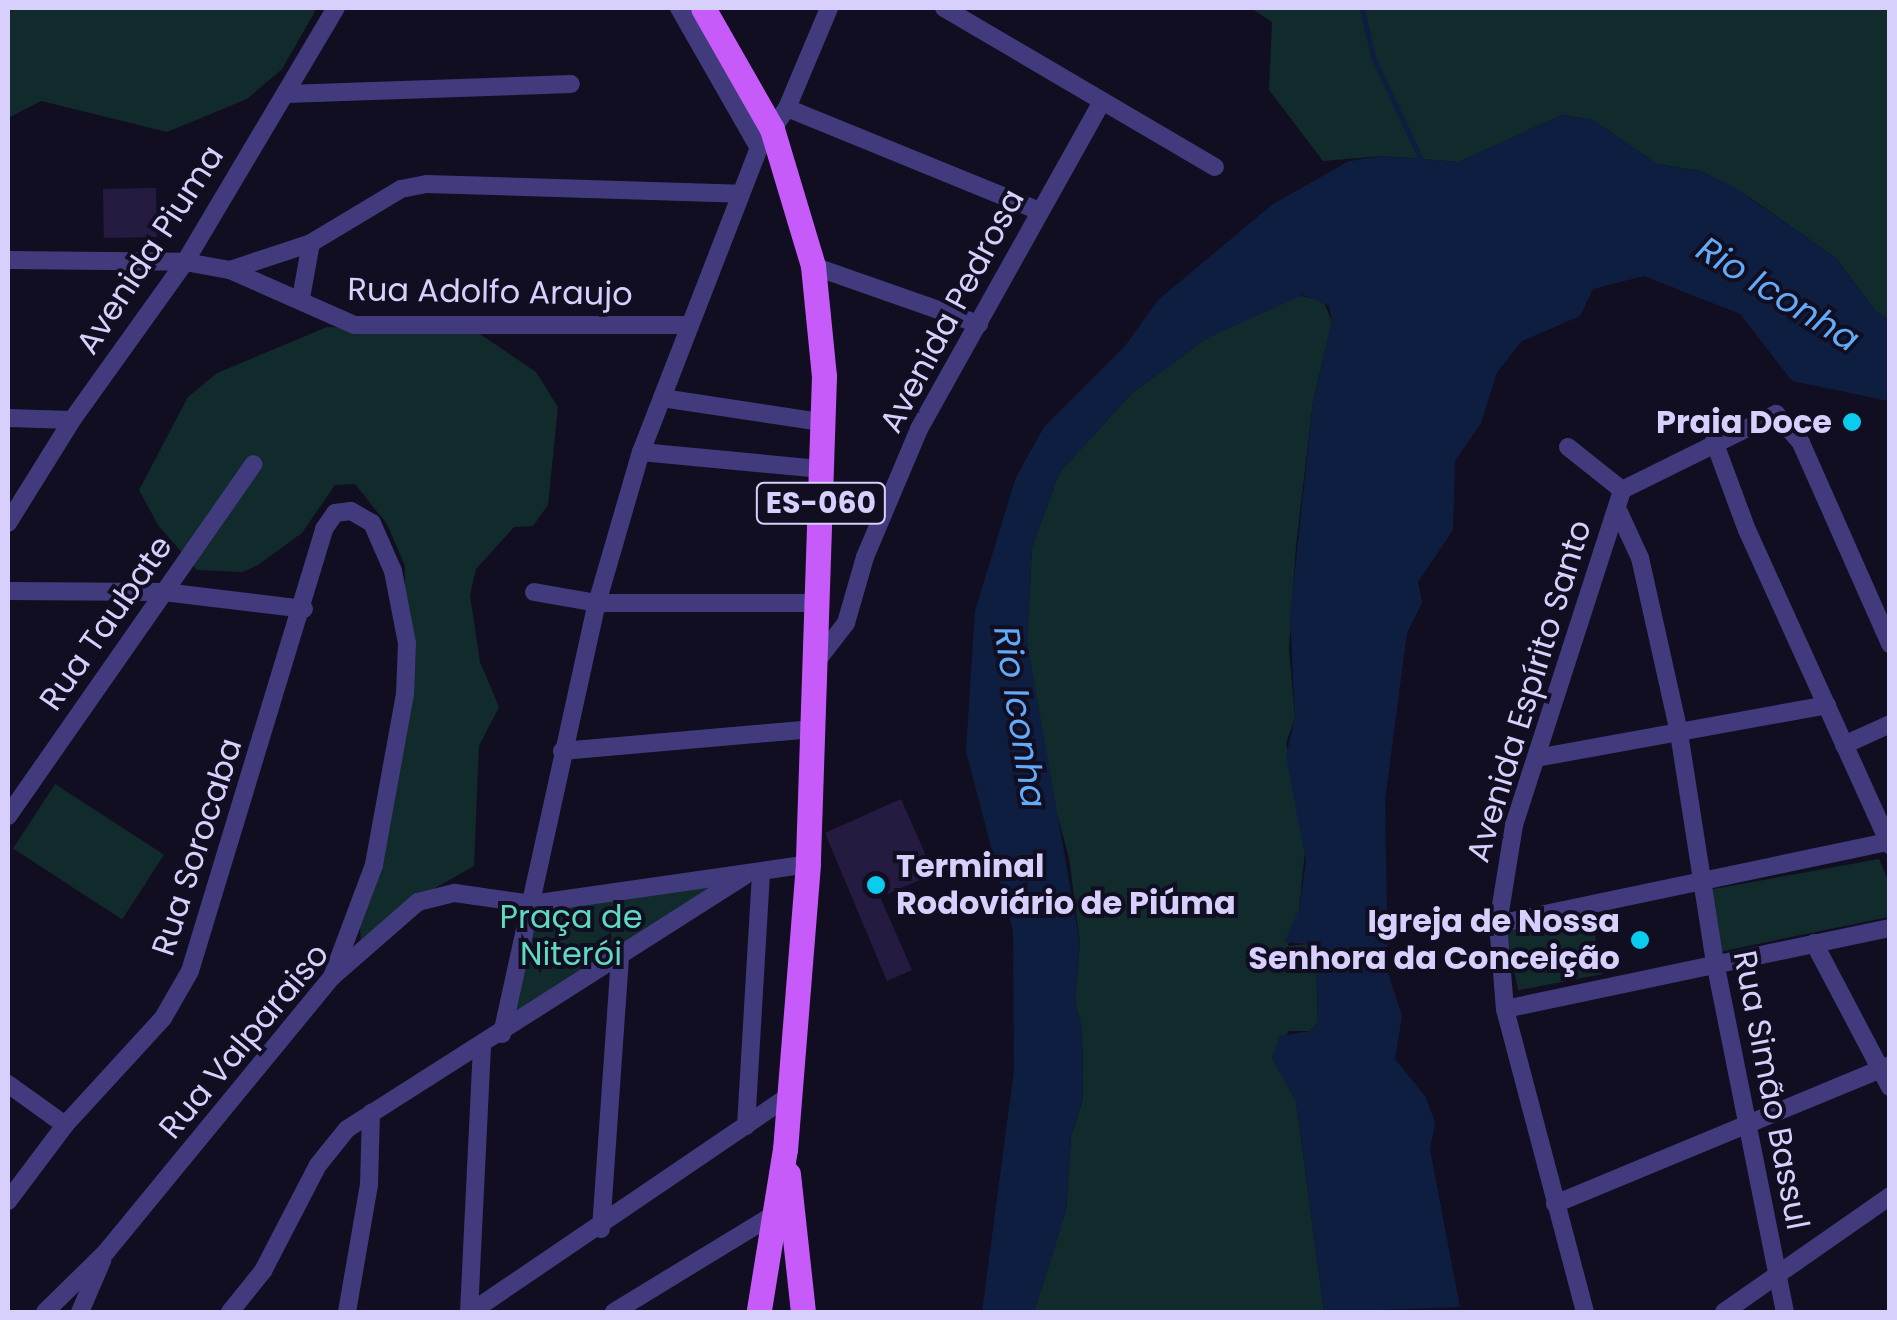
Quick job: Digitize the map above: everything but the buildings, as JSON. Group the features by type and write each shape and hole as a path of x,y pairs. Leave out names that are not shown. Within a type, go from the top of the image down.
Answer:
{"main road":[{"name":"ES-060","path":"702,8 765,139 812,266 824,376 819,658 808,864 785,1149 771,1216 759,1311"},
{"name":"ES-060","path":"785,1149 802,1312"},
{"name":"ES-060","path":"759,1311 778,1299 802,1312"}],"street":[{"name":"Avenida Piuma","path":"8,523 72,420 185,262 336,8"},
{"path":"679,8 765,139"},
{"path":"502,1034 597,602 641,452 740,194 765,139 787,108 830,8"},
{"path":"944,8 1100,104 1215,168"},
{"path":"286,94 571,84"},
{"name":"Avenida Pedrosa","path":"819,658 846,623 865,558 919,428 1100,104"},
{"path":"787,108 1040,211"},
{"path":"230,270 311,243 400,189 427,184 740,194"},
{"path":"301,298 311,243"},
{"name":"Rua Adolfo Araujo","path":"8,260 185,262 230,270 301,298 354,325 688,325"},
{"path":"812,266 979,324"},
{"path":"662,398 821,422"},
{"name":"Avenida Espírito Santo","path":"1585,1312 1506,1009 1498,924 1501,879 1620,499 1714,441 1776,414 1801,443 1890,644"},
{"path":"8,418 72,420"},
{"path":"1498,924 1702,879 1889,844 1714,441"},
{"path":"1568,448 1620,499"},
{"path":"641,452 822,469"},
{"name":"Rua Taubate","path":"8,816 254,464"},
{"name":"Rua Simão Bassul","path":"1620,499 1640,558 1679,733 1714,962 1785,1312"},
{"name":"Rua Sorocaba","path":"8,1202 64,1125 162,1018 190,971 329,518 352,512 372,523 393,571 407,643 391,794 374,865 332,978"},
{"path":"8,590 164,592 304,609"},
{"path":"534,592 597,602 818,603"},
{"path":"1536,758 1827,706"},
{"path":"1844,745 1890,724"},
{"path":"562,751 816,729"},
{"name":"Rua Valparaiso","path":"45,1312 106,1252 332,978 418,902 455,893 532,904 808,864"},
{"path":"230,1312 283,1239 334,1142 371,1113 482,1048 756,872"},
{"path":"746,1126 756,872"},
{"path":"1506,1009 1714,962 1890,928"},
{"path":"1814,943 1884,1068 1890,1087"},
{"path":"601,1229 620,957"},
{"path":"470,1312 482,1048"},
{"path":"1555,1204 1884,1068"},
{"path":"8,1084 64,1125"},
{"path":"470,1312 601,1229 789,1096"},
{"path":"347,1312 369,1185 371,1113"},
{"path":"1724,1312 1890,1196"},
{"path":"614,1312 771,1216"},
{"path":"80,1312 106,1252"}],"green space":[{"path":"8,8 317,8 282,69 247,99 167,132 41,101 8,118"},
{"path":"1251,8 1889,8 1889,319 1877,313 1837,259 1749,197 1701,171 1657,164 1593,120 1562,115 1459,162 1383,156 1323,161 1269,90 1272,22"},
{"path":"1297,295 1323,301 1332,321 1313,402 1296,546 1289,648 1295,718 1286,743 1306,841 1299,910 1288,946 1308,944 1316,954 1318,1022 1310,1031 1289,1031 1272,1057 1296,1101 1324,1312 1034,1312 1066,1210 1071,1137 1083,1098 1082,1030 1075,999 1080,943 1069,858 1046,773 1027,641 1032,547 1059,473 1131,394 1207,338"},
{"path":"327,327 480,334 536,372 558,407 548,505 533,526 514,527 476,569 470,595 480,662 499,707 479,746 474,866 407,904 361,947 359,905 404,680 405,566 387,524 355,484 335,485 302,533 258,565 242,572 197,570 158,525 139,490 188,397 217,373"},
{"path":"55,784 164,855 122,919 13,849"},
{"path":"1879,859 1889,882 1889,917 1719,952 1708,890"},
{"name":"Praça de Niterói","path":"758,864 504,1031 536,899"},
{"path":"1591,915 1602,974 1518,990 1507,931"}],"water":[{"name":"Rio Iconha","path":"1562,115 1593,120 1657,164 1700,171 1734,187 1837,259 1877,313 1889,319 1889,401 1792,381 1740,314 1644,276 1593,289 1580,316 1522,341 1497,372 1481,423 1455,461 1453,530 1418,582 1422,603 1407,633 1385,800 1388,973 1402,1016 1395,1059 1425,1096 1435,1122 1430,1150 1460,1307 1324,1312 1296,1101 1272,1058 1280,1036 1310,1031 1318,1022 1316,954 1308,944 1284,942 1299,910 1306,861 1286,756 1295,718 1290,616 1313,402 1332,321 1329,306 1303,295 1207,338 1131,394 1059,473 1032,547 1027,641 1080,943 1075,999 1082,1030 1083,1097 1071,1137 1066,1210 1034,1312 982,1312 1014,1070 1013,931 966,751 975,611 1016,477 1044,427 1125,346 1158,300 1273,204 1349,161 1383,156 1459,162"}],"waterway":[{"path":"1362,8 1373,57 1424,166"}],"place":[{"name":"Praia Doce","path":"1852,422"},
{"name":"Terminal Rodoviário de Piúma","path":"876,885"},
{"name":"Igreja de Nossa Senhora da Conceição","path":"1640,940"}]}
